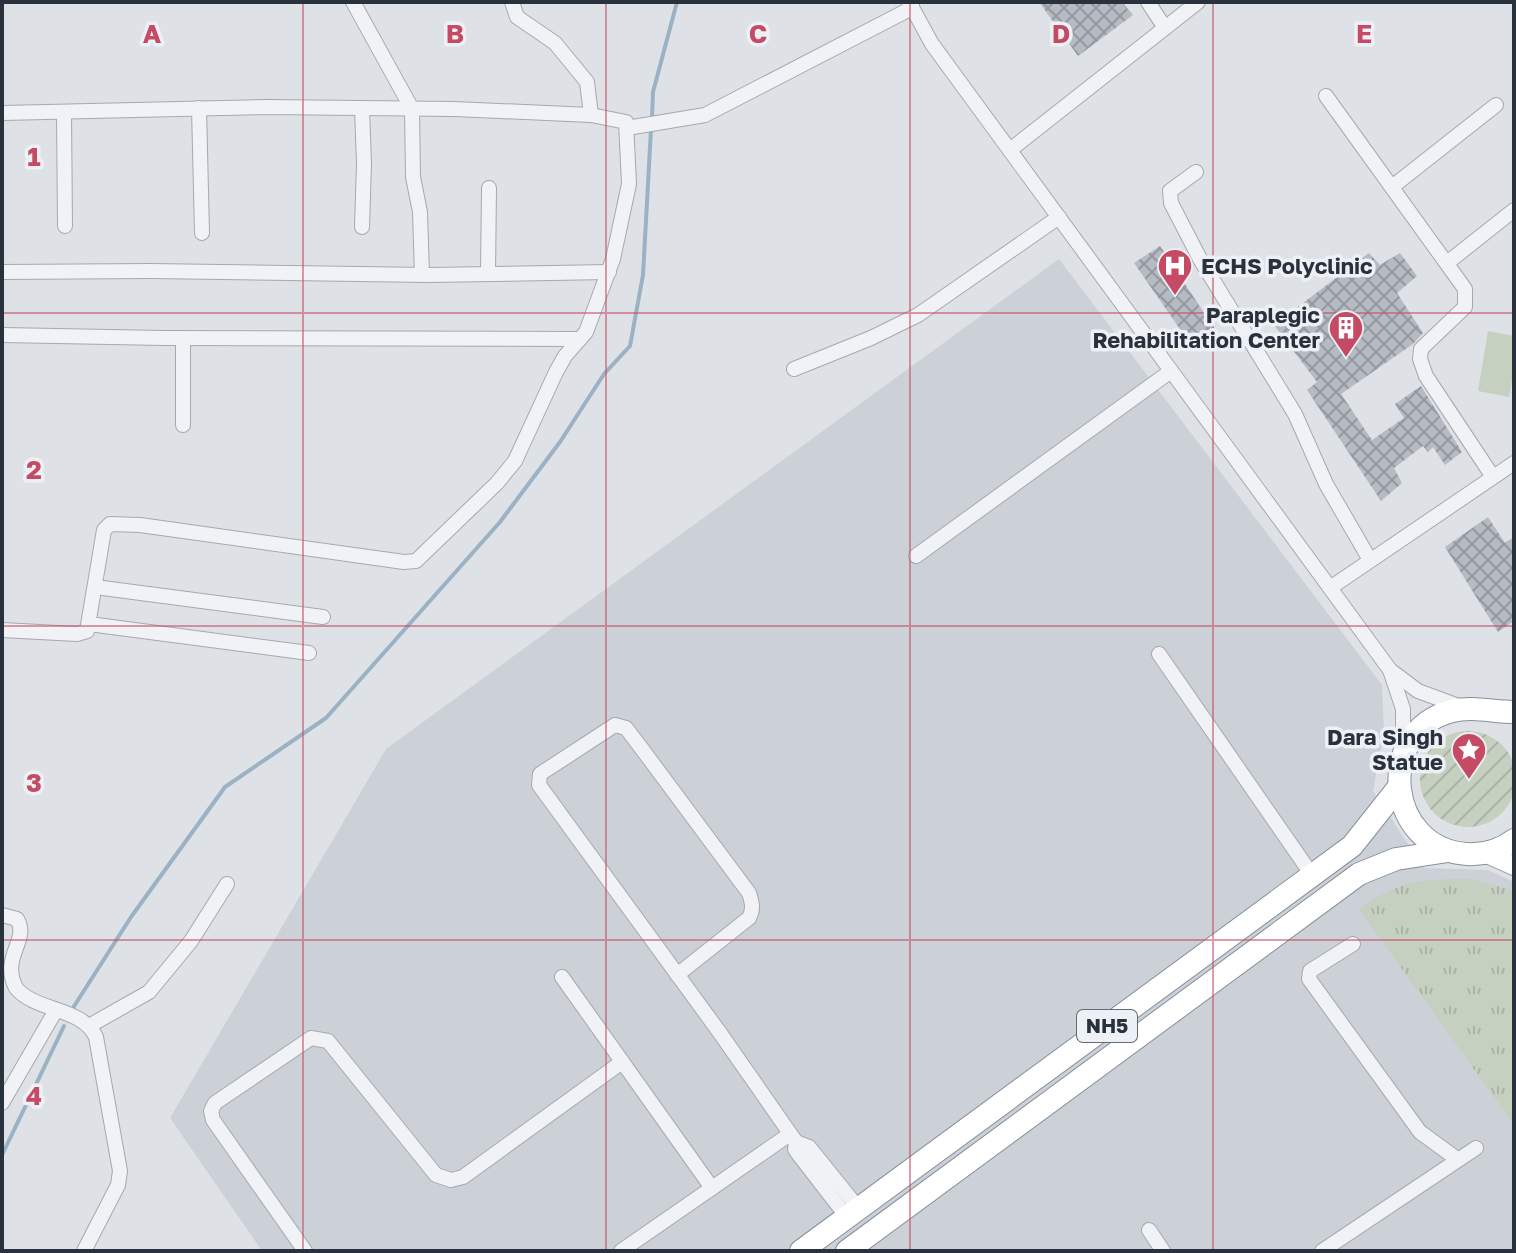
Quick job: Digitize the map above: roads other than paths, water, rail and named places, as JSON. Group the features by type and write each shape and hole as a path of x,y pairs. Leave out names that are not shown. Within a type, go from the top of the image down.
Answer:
{"highway":[{"name":"NH5","path":"801,1251 1352,846 1398,788 1403,755 1428,723 1450,712 1466,709 1504,712 1514,722"},
{"path":"1398,788 1403,808 1414,826 1429,841 1448,851"},
{"name":"NH5","path":"847,1251 1359,874 1396,859 1448,851 1485,853 1514,840"}],"main road":[{"path":"1485,853 1514,866"}],"street":[{"path":"353,2 412,109 413,177 420,212 422,275"},
{"path":"512,2 517,17 555,43 587,82 591,115"},
{"path":"1148,2 1165,28"},
{"path":"1010,150 1198,2"},
{"path":"627,128 705,115 911,4 932,44 1390,670 1418,691 1466,709"},
{"path":"1326,96 1465,289 1465,307 1421,349 1422,369 1493,477"},
{"path":"1392,187 1496,105"},
{"path":"199,108 202,233"},
{"path":"362,108 362,227"},
{"path":"2,113 362,108 591,115 622,120 627,128 629,184 609,272 586,332 556,372 515,461 497,483 416,561 404,562 201,533 110,524 104,530 87,631 77,634 2,630"},
{"path":"64,113 65,226"},
{"path":"1196,172 1170,191 1171,203 1200,259 1295,414 1326,484 1370,560"},
{"path":"488,273 489,188"},
{"path":"1447,263 1514,210"},
{"path":"794,369 918,315 1059,217"},
{"path":"2,272 422,275 609,272"},
{"path":"2,335 580,339"},
{"path":"183,338 183,425"},
{"path":"916,556 1171,371"},
{"path":"1330,588 1514,463"},
{"path":"95,587 323,617"},
{"path":"89,624 309,653"},
{"path":"1159,654 1312,875"},
{"path":"1390,670 1403,709 1403,755"},
{"path":"677,975 749,918 753,911 752,902 749,893 626,728 615,725 540,774 538,781 793,1138 799,1155 853,1213"},
{"path":"89,1026 149,992 191,941 227,884"},
{"path":"2,915 17,919 20,925 20,933 7,954 6,968 17,990 89,1026 96,1037 120,1171 118,1185 84,1251"},
{"path":"1353,944 1310,971 1309,979 1420,1132 1457,1159"},
{"path":"562,977 712,1188"},
{"path":"2,1103 56,1010"},
{"path":"305,1251 213,1120 211,1111 215,1103 311,1038 328,1041 436,1175 451,1180 463,1177 622,1062"},
{"path":"621,1251 712,1188 793,1138"},
{"path":"1322,1251 1476,1148"},
{"path":"1149,1230 1163,1251"}],"waterway":[{"path":"652,120 653,92 677,2"},
{"path":"71,1011 131,917 225,787 326,718 500,522 560,442 604,374 630,346 643,275 651,129"},
{"path":"2,1155 64,1026"}],"place":[{"name":"ECHS Polyclinic","path":"1175,297"},
{"name":"Paraplegic Rehabilitation Center","path":"1346,359"},
{"name":"Dara Singh Statue","path":"1469,781"}]}
